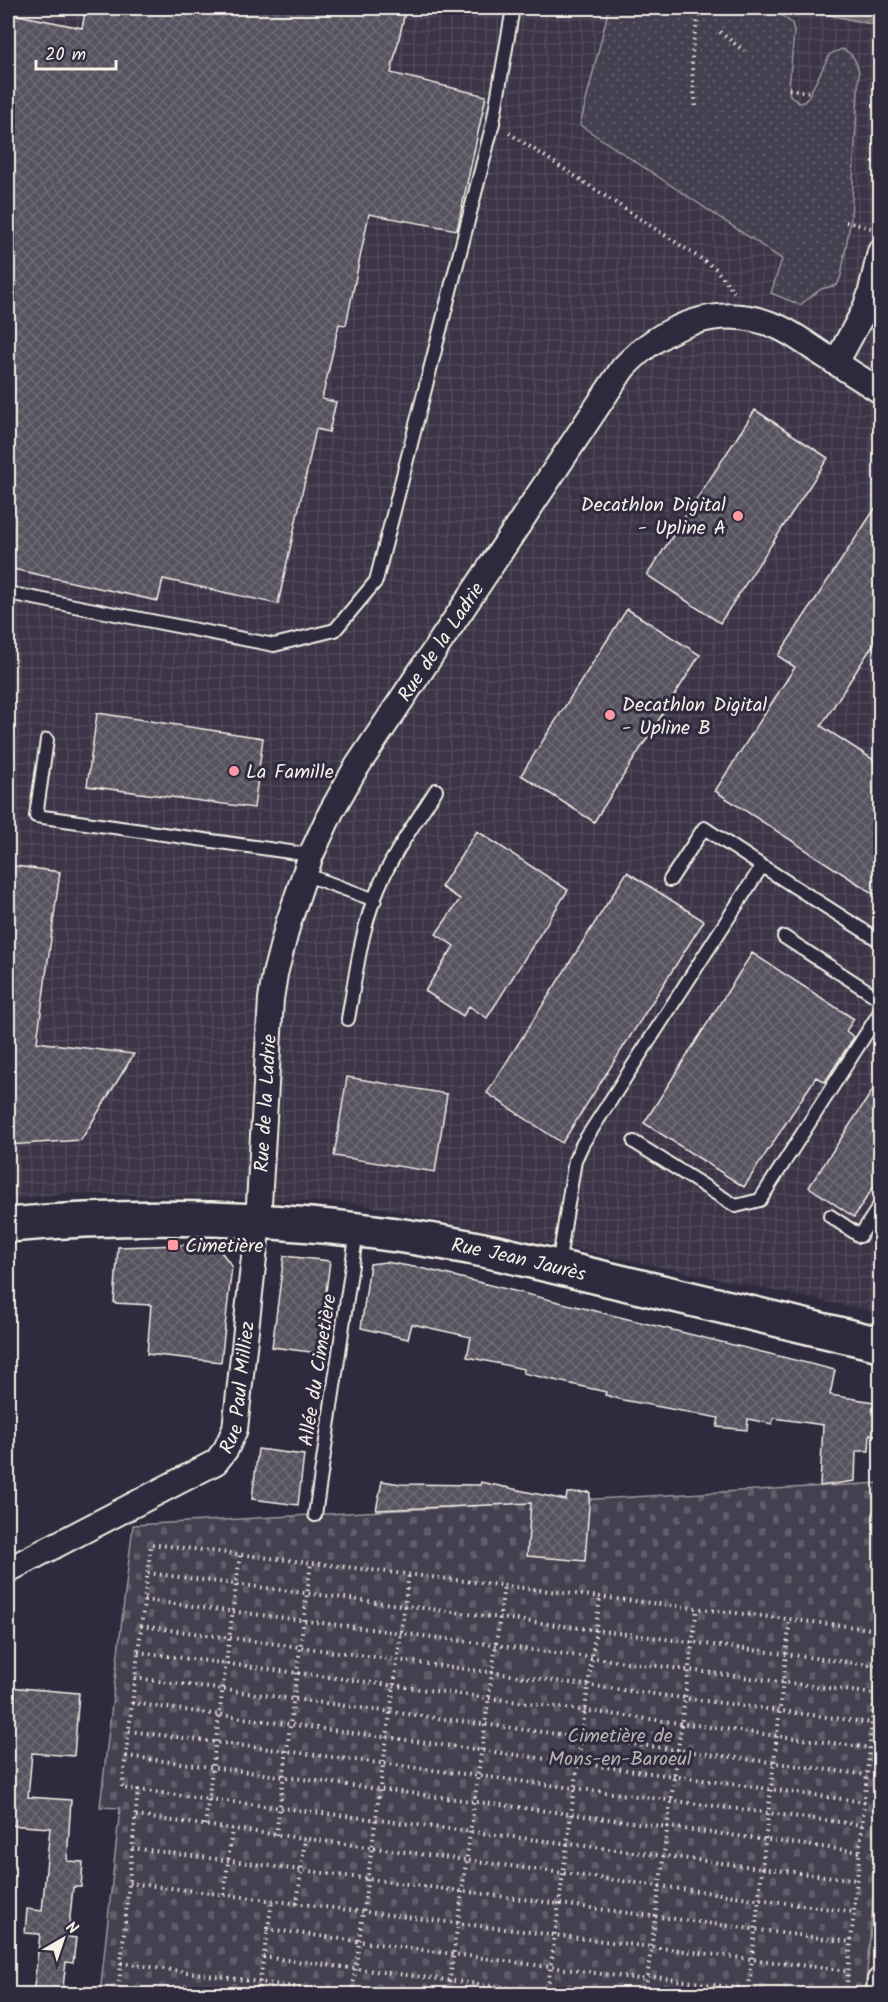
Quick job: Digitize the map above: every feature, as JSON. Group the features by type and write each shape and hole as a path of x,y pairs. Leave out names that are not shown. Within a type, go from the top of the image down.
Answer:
{"street":[{"path":"836,363 870,295 880,252"},
{"name":"Rue de la Ladrie","path":"258,1221 271,999 280,951 308,864 331,812 354,771 623,368 639,351 658,337 680,326 703,319 728,316 754,319 776,326 880,391"},
{"name":"Rue Jean Jaurès","path":"8,1225 68,1220 151,1218 258,1221 357,1230 448,1243 880,1344"},
{"name":"Rue Paul Milliez","path":"8,1570 216,1462 226,1449 235,1429 258,1221"},
{"path":"879,1995 880,1980"}],"lane":[{"path":"8,592 274,645 335,630 376,581 493,123 513,8"},
{"path":"47,740 36,816 308,864 375,900"},
{"path":"348,1019 360,949 378,890 396,853 436,790"},
{"path":"670,880 704,828 880,941"},
{"path":"558,1268 576,1160 583,1143 762,866"},
{"path":"784,937 880,999"},
{"path":"634,1142 736,1206 760,1200 880,1012"},
{"path":"830,1216 860,1236 880,1205"},
{"name":"Allée du Cimetière","path":"315,1515 357,1230"}],"path":[{"path":"696,106 690,64 692,42 699,16"},
{"path":"720,32 744,51"},
{"path":"789,89 810,92"},
{"path":"493,123 716,268 754,319"},
{"path":"846,222 869,228"},
{"path":"857,1880 122,1788 151,1545 880,1630"},
{"path":"205,1825 240,1555"},
{"path":"276,1835 311,1563"},
{"path":"148,1574 878,1666"},
{"path":"352,1995 409,1574"},
{"path":"448,1995 504,1586"},
{"path":"547,1994 600,1597"},
{"path":"144,1600 875,1694"},
{"path":"645,1995 697,1608"},
{"path":"748,1992 790,1619"},
{"path":"141,1626 872,1723"},
{"path":"845,1994 880,1638"},
{"path":"138,1652 870,1748"},
{"path":"135,1678 867,1775"},
{"path":"132,1703 865,1802"},
{"path":"129,1731 862,1825"},
{"path":"126,1756 860,1852"},
{"path":"138,1790 118,1992 153,1995"},
{"path":"136,1816 854,1912"},
{"path":"224,1895 232,1829"},
{"path":"297,1904 305,1839"},
{"path":"132,1848 851,1942"},
{"path":"129,1883 848,1971"},
{"path":"258,1995 272,1900"},
{"path":"267,1929 783,1995"},
{"path":"263,1957 558,1995"},
{"path":"121,1963 346,1995"}],"shaded area":[{"path":"8,8 880,8 880,1313 356,1203 67,1193 8,1200"},
{"path":"880,1823 880,1994 865,1994"}],"green space":[{"path":"609,8 759,8 778,13 792,23 794,32 789,89 790,95 799,103 804,102 808,97 830,54 842,49 852,56 859,72 851,218 841,276 837,285 821,289 800,305 771,293 782,259 580,125"},
{"name":"Cimetière de Mons-en-Baroeul","path":"880,1483 880,1823 865,1994 100,1994 120,1808 100,1807 133,1525"}],"water":[{"path":"797,8 880,8 880,26"}],"building":[{"path":"86,8 406,8 391,73 486,96 457,230 369,214 346,325 339,324 322,399 336,402 329,432 316,429 278,604 163,579 158,601 8,568 8,13 82,28"},
{"name":"Decathlon Digital - Upline A","path":"755,410 828,458 720,623 647,575"},
{"path":"880,501 880,634 821,726 880,764 880,898 715,791 795,667 778,656"},
{"name":"Decathlon Digital - Upline B","path":"627,609 700,655 594,822 521,775"},
{"path":"97,713 263,738 254,808 87,786"},
{"path":"477,831 568,890 487,1018 469,1006 463,1016 425,991 454,946 436,934 460,899 441,887"},
{"path":"8,865 60,872 37,1042 134,1054 81,1140 8,1145"},
{"path":"627,872 704,921 562,1143 487,1093"},
{"path":"752,953 854,1019 846,1031 854,1037 825,1082 816,1077 744,1187 644,1123"},
{"path":"347,1077 447,1094 435,1172 334,1156"},
{"path":"880,1079 880,1177 854,1217 809,1187"},
{"path":"215,1244 232,1266 221,1362 147,1354 151,1305 114,1303 118,1247"},
{"path":"284,1256 330,1261 318,1353 272,1347"},
{"path":"386,1262 425,1269 835,1370 830,1395 880,1403 880,1436 870,1434 869,1451 856,1451 855,1481 820,1486 823,1425 774,1418 772,1424 748,1419 747,1430 717,1427 719,1418 623,1400 605,1395 606,1392 523,1373 524,1369 467,1357 471,1337 412,1324 408,1339 361,1328 370,1264"},
{"path":"258,1449 304,1455 298,1505 252,1499"},
{"path":"382,1481 401,1484 480,1485 481,1482 566,1500 567,1493 590,1492 585,1561 527,1556 531,1503 376,1510"},
{"path":"8,1687 79,1693 74,1756 32,1753 28,1797 71,1800 67,1861 83,1862 81,1887 73,1887 68,1937 76,1938 73,1963 66,1962 62,1995 33,1995 40,1934 25,1933 27,1909 42,1911 50,1828 8,1825"}],"place":[{"name":"Decathlon Digital - Upline A","path":"738,516"},
{"name":"Decathlon Digital - Upline B","path":"610,715"},
{"name":"La Famille","path":"234,771"},
{"name":"Cimetière","path":"173,1245"}]}
